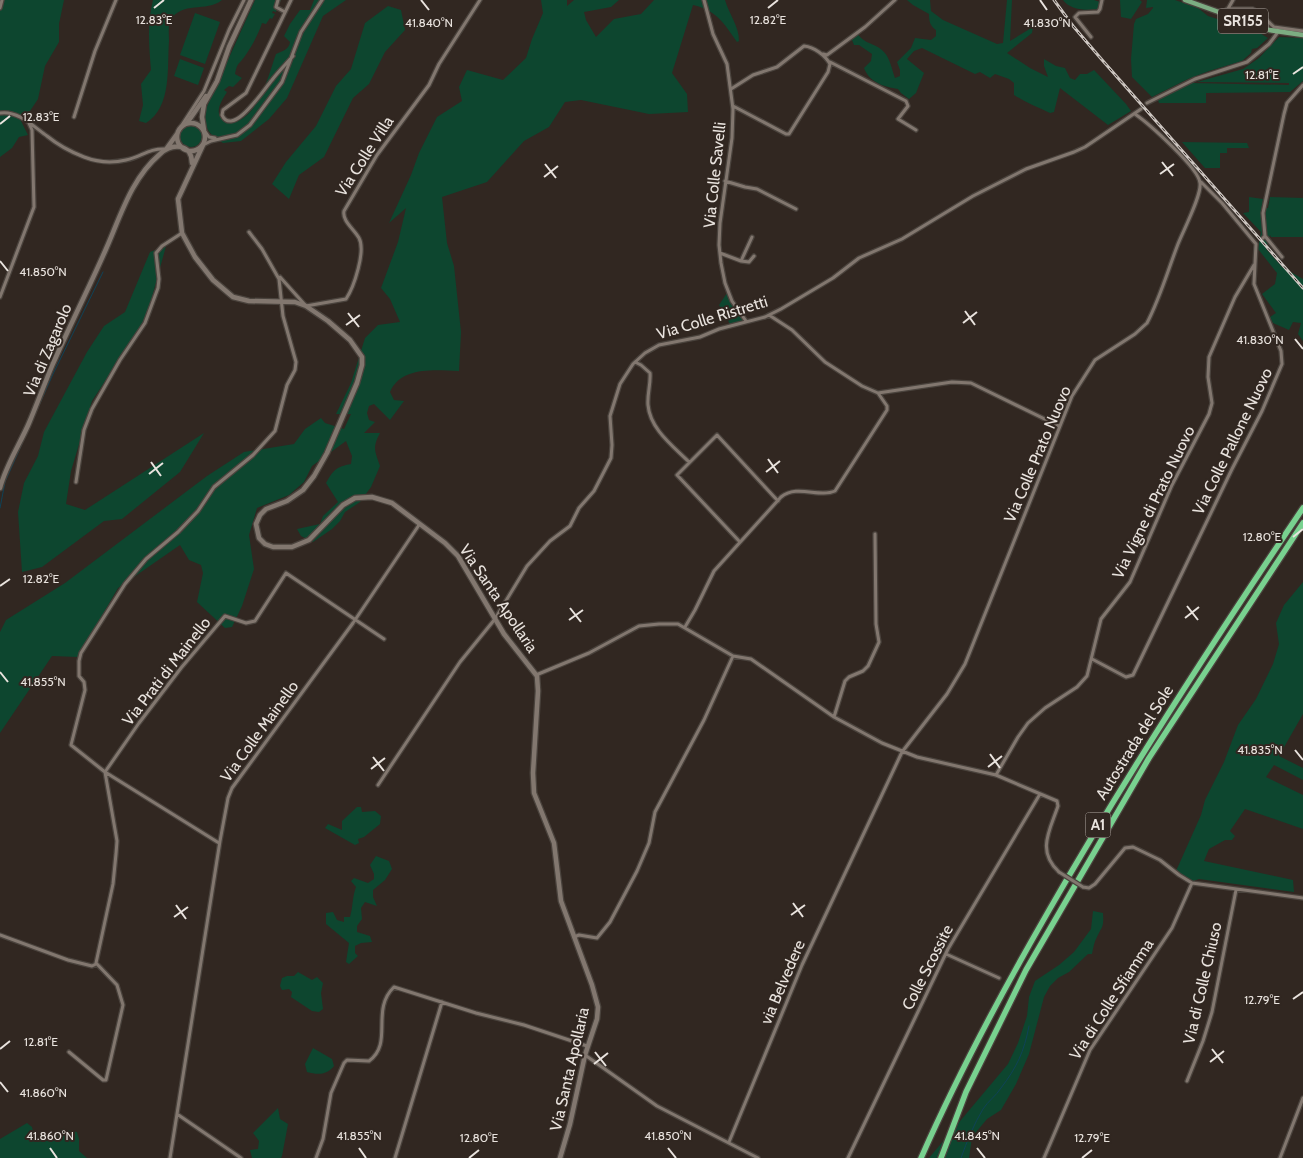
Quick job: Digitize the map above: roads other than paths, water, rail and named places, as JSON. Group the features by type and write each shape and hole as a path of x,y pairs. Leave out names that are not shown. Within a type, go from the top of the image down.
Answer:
{"highway":[{"name":"Autostrada del Sole","path":"921,1158 948,1097 989,1019 1082,852 1183,689 1303,508"},
{"name":"Autostrada del Sole","path":"941,1158 966,1092 1026,970 1148,758 1303,523"}],"main road":[{"name":"SR155","path":"1185,0 1226,12 1278,32 1303,35"}],"street":[{"path":"0,8 2,0"},
{"path":"74,117 95,51 116,0"},
{"path":"192,167 191,156 179,142 179,130 204,91 229,30 244,0"},
{"path":"203,145 205,136 202,120 203,107 217,81 229,47 251,0"},
{"path":"278,0 276,7 285,12"},
{"path":"186,124 198,124 210,138 237,135 248,127 278,89 293,56 301,32 322,0"},
{"name":"Via Colle Villa","path":"306,306 346,299 351,291 359,263 361,246 360,239 344,217 344,211 377,155 429,85 439,64 480,0"},
{"name":"Via Colle Savelli","path":"704,0 713,34 727,64 731,89 732,138 720,223 720,253 727,289 732,301 746,321"},
{"path":"731,89 754,75 777,67 802,47 808,47 827,55 843,44 895,0"},
{"path":"1091,37 1075,17 1079,13 1098,12 1102,0"},
{"path":"1226,12 1233,0"},
{"path":"290,2 243,96 223,110 222,115 224,119 229,122 244,113 293,56"},
{"path":"1226,12 1252,9 1258,12 1275,28 1303,31"},
{"path":"1147,103 1195,79 1247,62 1269,44 1278,32"},
{"path":"822,54 829,62 906,101 908,106 898,120 916,130"},
{"path":"732,105 789,134 828,72 829,62"},
{"path":"179,130 186,124 217,81"},
{"name":"Via Colle Pallone Nuovo","path":"1092,659 1125,677 1133,675 1262,411 1282,364 1281,351 1255,287 1254,265 1261,240 1263,213 1284,114 1287,103 1303,84"},
{"name":"Via Colle Ristretti","path":"378,785 460,662 495,619 527,566 550,541 570,526 579,508 594,491 611,458 610,416 620,384 635,362 645,353 659,345 700,337 769,315 833,278 859,258 899,241 975,195 1020,172 1085,147 1141,108"},
{"path":"0,114 5,112 28,121 66,149 92,160 127,160 156,148 167,149 177,146 194,150 221,138"},
{"path":"1134,114 1150,126 1181,157 1197,175 1200,182 1282,258"},
{"path":"0,297 34,207 32,130 28,121"},
{"name":"Via di Zagarolo","path":"0,488 55,359 106,248 122,207 136,182 151,162 167,149 179,130"},
{"name":"Via Santa Apollaria","path":"203,145 178,199 182,233 195,257 210,277 230,296 245,300 295,302 306,306 328,321 350,340 360,352 362,365 358,382 339,426 314,476 297,495 266,509 260,515 256,524 258,536 263,542 273,547 286,548 298,546 309,540 343,505 355,498 360,496 376,498 392,503 443,542 458,556 508,639 536,675 538,691 533,773 534,793 554,843 559,893 597,1005 597,1019 587,1046 570,1124 560,1158"},
{"path":"725,181 756,188 796,210"},
{"name":"Via Colle Prato Nuovo","path":"902,752 947,694 961,672 1058,426 1074,392 1094,361 1135,334 1147,323 1191,213 1200,182"},
{"path":"249,232 285,284 306,306"},
{"path":"76,482 84,430 92,409 120,360 146,323 158,288 156,252 182,233"},
{"path":"741,261 752,237"},
{"path":"720,253 749,262 754,256"},
{"name":"Via Vigne di Prato Nuovo","path":"996,775 1028,723 1045,708 1077,687 1087,676 1101,619 1130,582 1172,485 1209,414 1212,403 1208,377 1209,357 1235,296 1254,265"},
{"path":"219,843 105,772 71,745 85,690 84,682 79,676 80,656 103,621 117,595 140,565 198,512 214,486 249,459 275,431 287,382 295,370 296,364 284,325 279,279 273,267"},
{"path":"685,627 714,571 783,495 811,491 829,493 838,488 887,410 887,406 878,393 862,386 825,362 792,330 769,315"},
{"path":"635,362 650,373 648,403 652,422 689,462"},
{"path":"878,393 952,382 971,383 1058,426"},
{"path":"740,542 677,475 689,462 717,435 778,501"},
{"name":"Via Colle Mainello","path":"170,1158 219,843 230,790 356,619 419,525"},
{"path":"834,717 845,681 868,666 879,642 876,624 875,534"},
{"name":"Via Prati di Mainello","path":"105,772 182,668 224,617 246,623 254,622 286,573 356,619"},
{"path":"356,619 384,639"},
{"path":"536,675 589,653 639,626 672,624 685,627 733,656 751,660 834,717 902,752 996,775 1057,801 1046,850 1050,862 1059,872 1083,887 1089,888 1094,884 1125,848 1129,847 1137,848 1164,862 1179,876 1192,882 1236,890 1303,898"},
{"path":"574,937 578,935 596,939 610,922 648,847 655,812 696,735 733,656"},
{"name":"via Belvedere","path":"729,1142 802,965 902,752"},
{"path":"0,935 68,960 92,966 96,963 112,884 117,841 105,772"},
{"name":"Colle Scossite","path":"848,1158 946,954 1040,794"},
{"name":"Via di Colle Sfiamma","path":"1044,1158 1090,1050 1172,928 1192,882"},
{"name":"Via di Colle Chiuso","path":"1187,1081 1212,1012 1236,890"},
{"path":"946,954 999,978"},
{"path":"69,1052 103,1080 106,1079 123,1005 117,985 96,963"},
{"path":"316,1158 322,1143 332,1091 344,1063 347,1060 370,1062 380,1049 382,1041 381,1016 384,1004 392,988 397,987 587,1046"},
{"path":"395,1158 442,1002"},
{"path":"585,1055 657,1106 758,1158"},
{"path":"1280,1158 1303,1098"},
{"path":"177,1114 241,1158"}],"waterway":[{"path":"0,508 5,482 53,374 103,272"},
{"path":"961,1158 983,1109 999,1091 1016,1066 1025,1044 1029,1026"}],"railway":[{"path":"1054,0 1103,61 1303,288"}]}
